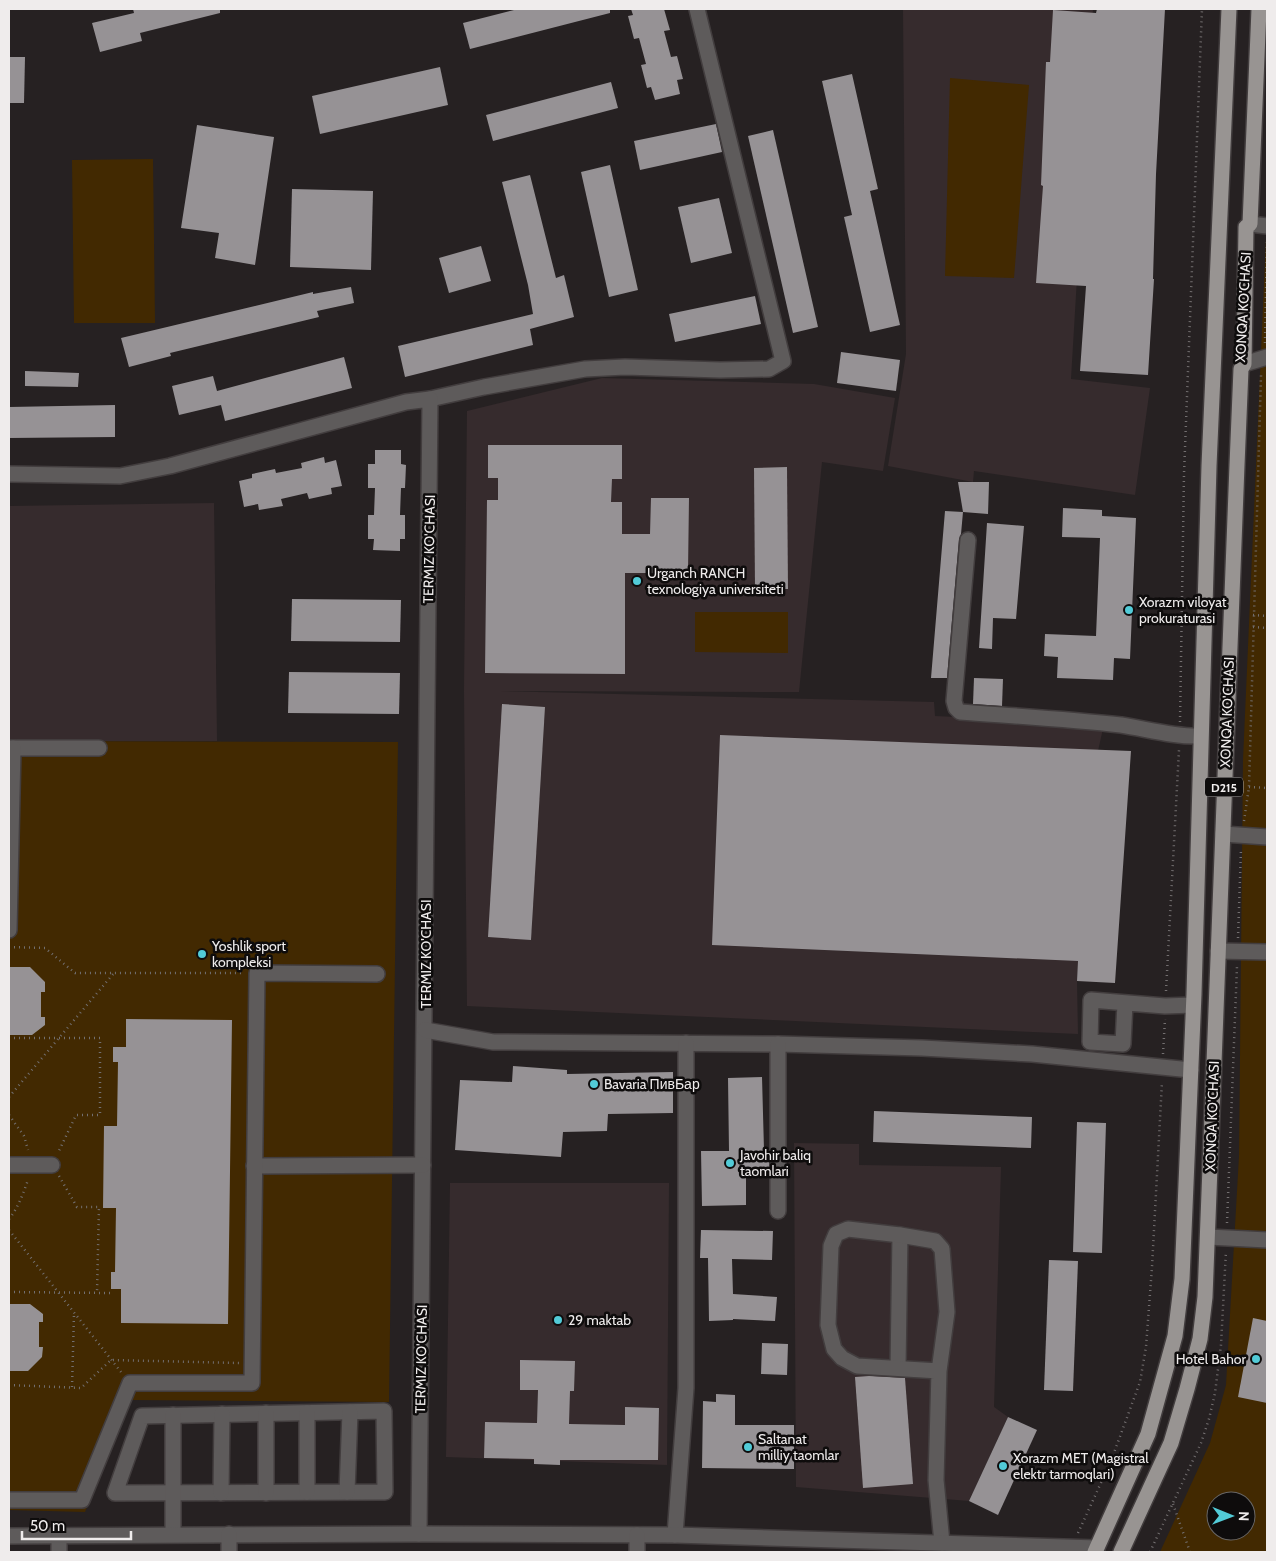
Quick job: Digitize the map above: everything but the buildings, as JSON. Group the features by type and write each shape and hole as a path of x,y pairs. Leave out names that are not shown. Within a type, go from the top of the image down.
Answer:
{"main road":[{"name":"XONQA KO'CHASI","path":"1096,1550 1148,1434 1175,1336 1182,1279 1194,999 1209,466 1229,9"},
{"name":"XONQA KO'CHASI","path":"1121,1552 1170,1443 1200,1339 1205,1297 1236,465 1241,369 1244,364 1246,228 1250,224 1259,9"},
{"path":"1209,466 1236,465"},
{"path":"1194,999 1216,995"}],"street":[{"path":"9,474 120,476 170,466 406,402 584,369 625,367 720,370 769,369 784,361 697,9"},
{"path":"1250,224 1267,226"},
{"path":"1244,364 1267,357"},
{"name":"TERMIZ KO'CHASI","path":"418,1534 425,1030 430,399"},
{"path":"968,540 954,701 956,708 960,712 1071,720 1200,736"},
{"path":"9,930 11,748 99,748"},
{"path":"1223,834 1267,837"},
{"path":"1218,951 1267,952"},
{"path":"9,1500 82,1500 130,1383 252,1383 257,973 377,974"},
{"path":"1125,1003 1165,1006 1194,999"},
{"path":"425,1030 493,1042 778,1044 922,1048 1032,1054 1191,1070"},
{"path":"675,1535 686,1388 686,1043"},
{"path":"778,1044 778,1211"},
{"path":"9,1165 52,1165"},
{"path":"254,1166 423,1165"},
{"path":"939,1371 857,1366 842,1358 834,1349 828,1325 831,1246 836,1234 848,1229 900,1235 935,1241 942,1249 947,1312 939,1371 936,1480 942,1542"},
{"path":"898,1368 900,1235"},
{"path":"1208,1237 1267,1240"},
{"path":"384,1411 385,1492 115,1493 142,1416 350,1412 384,1411"},
{"path":"347,1492 350,1412"},
{"path":"266,1413 266,1492"},
{"path":"306,1413 307,1492"},
{"path":"221,1493 222,1414"},
{"path":"173,1415 173,1534"},
{"path":"9,1536 173,1534 675,1535 942,1542 1096,1550"},
{"path":"229,1534 229,1552"},
{"path":"637,1535 637,1552"},
{"path":"59,1536 59,1552"}],"path":[{"path":"1071,1548 1111,1461 1140,1382 1146,1347 1180,734 1184,474 1202,9"},
{"path":"1254,615 1267,616"},
{"path":"1253,627 1267,628"},
{"path":"1248,787 1267,788"},
{"path":"9,948 45,948 75,973 257,973"},
{"path":"9,1097 114,973"},
{"path":"9,1038 100,1038 100,1115 76,1115 52,1165 77,1207 99,1208 97,1293"},
{"path":"9,1230 130,1383"},
{"path":"9,1292 110,1293"},
{"path":"72,1388 74,1313"},
{"path":"9,1385 81,1388 111,1360 251,1363"},
{"path":"1173,1504 1190,1552"}],"shaded area":[{"path":"903,9 1093,9 1071,379 1150,388 1135,495 974,471 973,482 888,466 906,354"},
{"path":"950,78 1029,85 1014,278 945,276"},
{"path":"153,159 155,323 74,323 72,160"},
{"path":"1267,216 1267,1552 1160,1552 1210,1443 1226,1385 1239,1156 1243,760"},
{"path":"602,378 814,384 895,398 883,471 822,462 799,692 500,691 934,702 935,716 1104,724 1098,751 1077,981 1078,1034 467,1006 464,690 467,411"},
{"path":"214,503 217,741 9,741 9,506"},
{"path":"695,612 788,612 788,653 695,652"},
{"name":"Yoshlik sport kompleksi","path":"9,741 398,742 389,1402 130,1400 85,1512 9,1510"},
{"path":"794,1143 859,1144 859,1165 1001,1167 994,1407 1008,1417 969,1501 796,1487"},
{"name":"29 maktab","path":"450,1183 669,1183 667,1465 446,1457"}],"place":[{"name":"Urganch RANCH texnologiya universiteti","path":"637,581"},
{"name":"Xorazm viloyat prokuraturasi","path":"1129,610"},
{"name":"Yoshlik sport kompleksi","path":"202,954"},
{"name":"Bavaria ПивБар","path":"594,1084"},
{"name":"Javohir baliq taomlari","path":"730,1163"},
{"name":"29 maktab","path":"558,1320"},
{"name":"Hotel Bahor","path":"1256,1359"},
{"name":"Saltanat milliy taomlar","path":"748,1447"},
{"name":"Xorazm MET (Magistral elektr tarmoqlari)","path":"1003,1466"}]}
